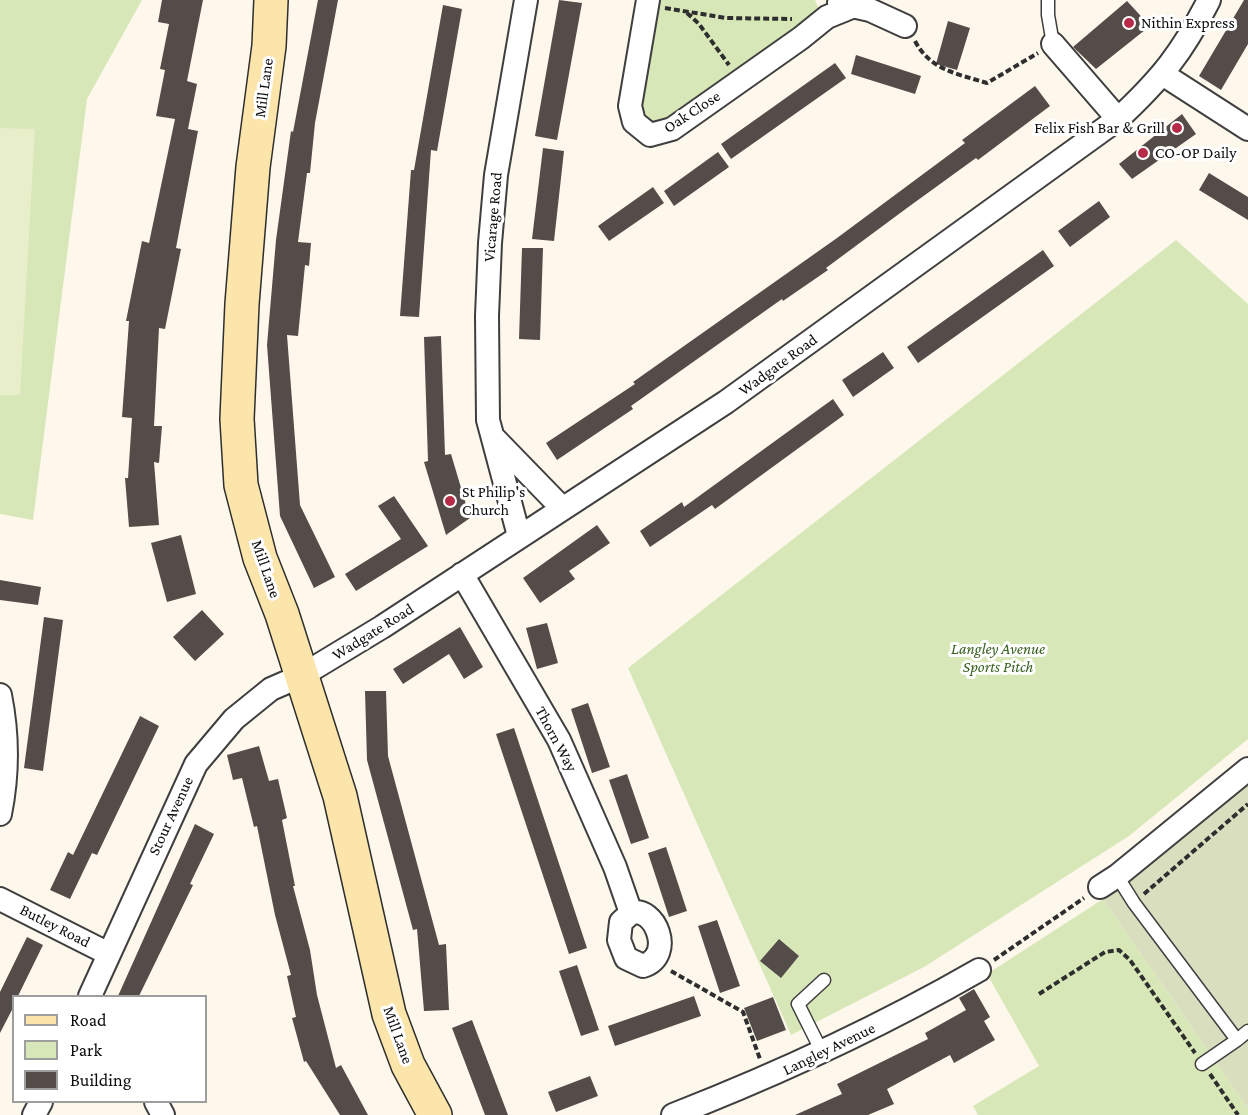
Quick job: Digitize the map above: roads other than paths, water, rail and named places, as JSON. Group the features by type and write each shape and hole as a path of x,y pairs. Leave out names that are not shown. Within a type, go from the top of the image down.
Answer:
{"street":[{"name":"Mill Lane","path":"271,0 269,46 253,167 245,255 237,418 241,485 260,558 282,614 345,814 388,1014 408,1065 435,1115"},
{"name":"Vicarage Road","path":"519,536 492,436 487,400 490,243 501,143 526,0"},
{"name":"Wadgate Road","path":"301,676 726,402 1118,119 1164,75 1186,42 1209,0"},
{"name":"Oak Close","path":"647,2 630,106 631,116 638,128 650,135 672,129 836,12 843,3 870,10 905,26"},
{"path":"1053,45 1118,119"},
{"path":"1164,75 1248,129"},
{"path":"492,436 562,508"},
{"name":"Thorn Way","path":"462,574 559,740 615,867 631,913"},
{"name":"Stour Avenue","path":"90,995 196,764 208,747 248,707 271,689 301,676"},
{"path":"0,694 4,715 7,763 0,814"},
{"path":"1109,882 1248,769"},
{"name":"Butley Road","path":"0,898 109,954"},
{"path":"640,912 652,922 660,950 656,959 638,965 624,954 618,930 621,922 631,913 640,912"},
{"name":"Langley Avenue","path":"673,1115 766,1078 822,1052 914,1008 979,970"}],"lane":[{"path":"1048,0 1053,45"},
{"path":"1109,882 1134,903 1237,1040"},
{"path":"822,1052 798,1004 824,980"},
{"path":"1202,1064 1248,1030"}],"place":[{"name":"Nithin Express","path":"1129,23"},
{"name":"Felix Fish Bar & Grill","path":"1177,128"},
{"name":"CO-OP Daily","path":"1143,153"},
{"name":"St Philip's Church","path":"450,501"}],"park label":[{"name":"Langley Avenue Sports Pitch","path":"998,658"}]}
